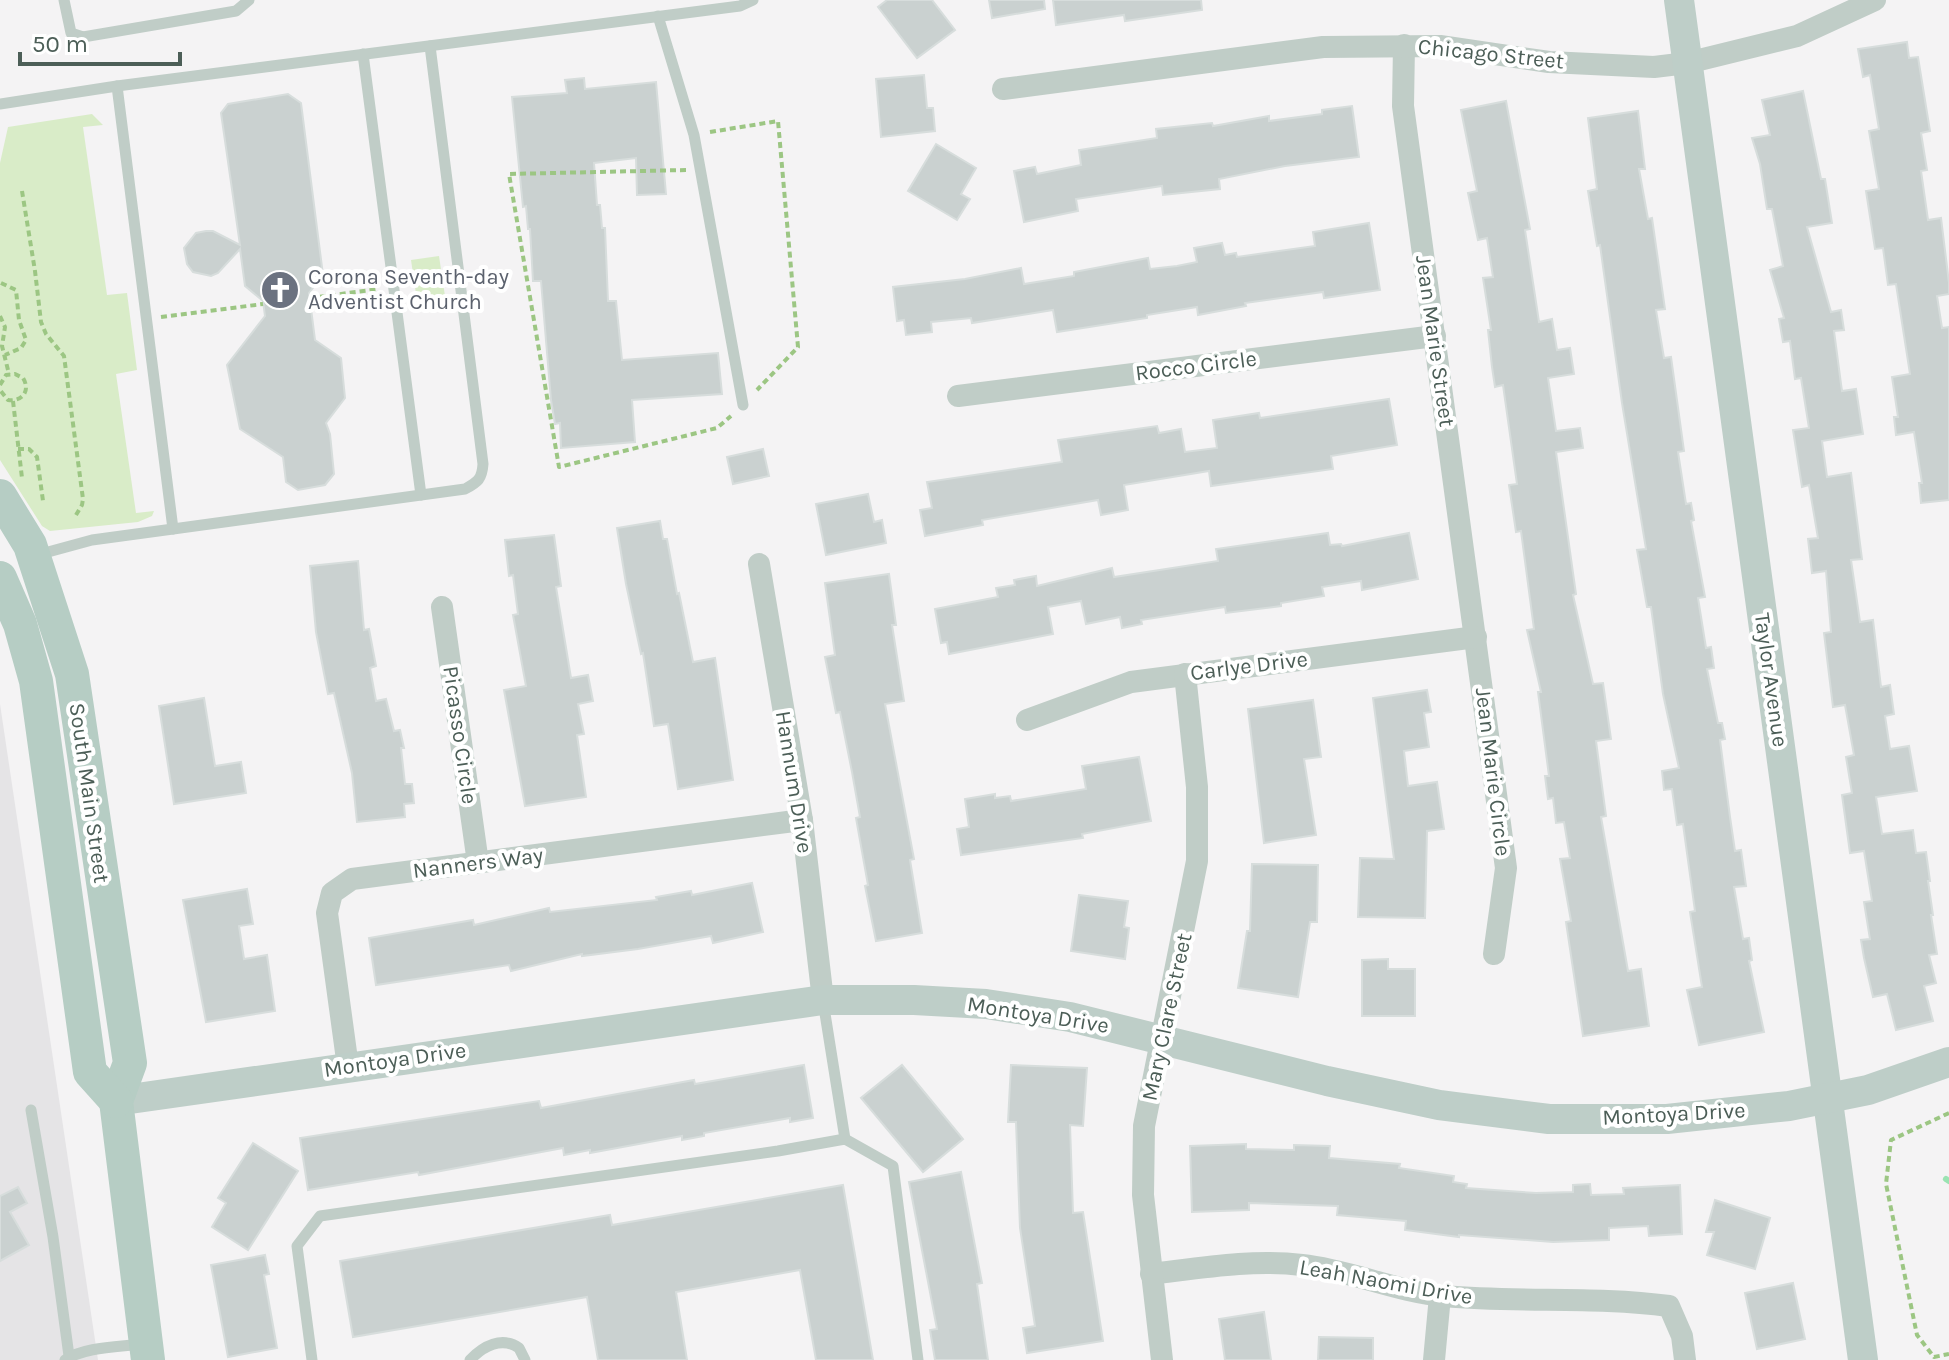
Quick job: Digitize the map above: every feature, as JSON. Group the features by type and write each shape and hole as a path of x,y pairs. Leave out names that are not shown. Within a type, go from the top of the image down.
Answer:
{"main road":[{"name":"South Main Street","path":"11,488 72,674 130,1063 116,1101 146,1352"},
{"name":"South Main Street","path":"0,578 20,624 36,681 90,1072 116,1101"}],"street":[{"name":"Taylor Avenue","path":"1679,0 1863,1360"},
{"name":"Chicago Street","path":"1003,89 1323,47 1440,46 1549,62 1654,67 1687,63 1797,36 1875,0"},
{"name":"Jean Marie Street","path":"1404,45 1403,106 1476,637"},
{"name":"Rocco Circle","path":"958,396 1435,336"},
{"name":"Hannum Drive","path":"759,564 802,820 823,1000"},
{"name":"Picasso Circle","path":"442,607 478,863"},
{"name":"Carlye Drive","path":"1027,720 1131,682 1476,637"},
{"name":"Jean Marie Circle","path":"1476,637 1506,868 1494,954"},
{"name":"Mary Clare Street","path":"1162,1360 1143,1195 1144,1126 1197,861 1197,787 1185,674"},
{"name":"Nanners Way","path":"348,1067 327,913 332,893 352,879 802,820"},
{"name":"Montoya Drive","path":"116,1101 823,1000 986,1004 1070,1017 1327,1081 1439,1105 1549,1119 1667,1119 1828,1100 1868,1090 1949,1062"},
{"name":"Leah Naomi Drive","path":"1151,1274 1242,1263 1302,1265 1440,1296 1629,1301 1669,1306 1682,1336 1685,1360"},
{"path":"1434,1360 1440,1296"}],"lane":[{"path":"64,0 71,33 83,37 236,11 249,0"},
{"path":"0,104 117,86 740,6 753,0"},
{"path":"658,16 694,135 743,405"},
{"path":"34,556 92,540 465,489 478,482 483,464 430,46"},
{"path":"363,54 421,495"},
{"path":"117,86 173,529"},
{"path":"823,1000 845,1139"},
{"path":"31,1110 53,1237 67,1358 146,1352"},
{"path":"312,1360 297,1246 320,1216 845,1139 893,1166 918,1360"},
{"path":"470,1360 485,1348 501,1342 519,1348 525,1360"}],"path":[{"path":"694,135 778,121 798,347 717,428 559,467 509,174 700,170"},
{"path":"22,191 41,322 46,334 64,356 83,499 76,515"},
{"path":"1,283 16,290 19,320 26,340 21,348 5,355"},
{"path":"310,298 394,287"},
{"path":"146,319 263,304"},
{"path":"0,316 5,327 2,341 9,374"},
{"path":"9,374 20,375 27,386 21,398 13,401 2,399 0,385 9,374"},
{"path":"11,488 18,449 13,401"},
{"path":"18,449 29,449 37,457 43,501"},
{"path":"1949,1113 1891,1140 1886,1184 1917,1335 1934,1357 1949,1354"}],"shaded area":[{"path":"0,704 98,1360 0,1360"}],"green space":[{"path":"92,114 103,125 83,127 107,295 127,293 137,370 116,374 136,513 154,511 152,516 138,522 50,531 42,526 0,460 0,163 8,127"},
{"path":"439,256 445,296 417,301 411,260"}],"building":[{"path":"887,0 932,0 955,30 917,58 878,7"},
{"path":"989,0 1044,0 1045,9 992,18"},
{"path":"1053,0 1201,0 1202,10 1125,21 1124,15 1056,25"},
{"path":"1907,42 1909,58 1918,57 1930,131 1921,133 1927,170 1921,171 1928,220 1941,218 1949,283 1949,294 1937,296 1942,328 1949,327 1949,500 1921,503 1919,483 1922,483 1914,432 1896,435 1894,417 1898,417 1892,377 1910,374 1896,284 1888,285 1883,248 1875,249 1866,191 1879,189 1869,131 1879,129 1870,75 1863,77 1858,49"},
{"path":"924,75 927,108 933,108 935,131 881,137 876,79"},
{"path":"584,78 585,89 656,82 666,194 637,195 636,158 594,163 597,205 600,205 602,228 605,228 608,301 616,301 622,360 718,353 722,394 632,400 635,442 561,448 560,423 555,424 551,400 541,281 533,281 530,229 526,206 523,207 512,97 567,93 565,80"},
{"path":"1803,91 1821,179 1825,179 1832,223 1807,227 1831,312 1841,310 1844,330 1834,331 1842,391 1856,389 1863,434 1822,441 1827,477 1851,473 1862,559 1851,560 1860,622 1873,620 1881,687 1890,685 1894,714 1885,716 1890,749 1909,746 1917,791 1876,797 1882,834 1913,830 1916,853 1926,852 1930,881 1937,954 1929,955 1936,983 1924,986 1933,1021 1896,1030 1887,994 1873,997 1861,940 1870,939 1864,902 1872,901 1864,851 1850,853 1842,795 1852,793 1846,757 1854,755 1845,705 1833,707 1824,633 1831,632 1826,571 1812,573 1808,539 1818,538 1809,485 1802,487 1793,430 1809,428 1801,378 1795,379 1790,341 1783,342 1779,319 1784,318 1770,270 1783,266 1772,209 1767,209 1760,164 1752,138 1770,135 1762,100"},
{"name":"Corona Seventh-day Adventist Church","path":"288,94 301,103 323,275 309,293 315,340 341,358 345,398 326,423 334,474 325,485 298,490 286,482 283,457 240,429 227,365 265,316 263,301 245,286 240,249 218,273 211,276 193,272 187,264 184,248 196,233 206,231 213,231 240,245 221,113 228,104"},
{"path":"1506,101 1530,229 1525,230 1539,322 1552,319 1557,350 1570,348 1574,374 1548,378 1556,431 1580,428 1583,448 1556,452 1576,594 1573,595 1593,684 1603,683 1611,739 1596,741 1606,816 1601,817 1628,971 1641,969 1649,1026 1583,1036 1566,922 1571,921 1560,859 1570,858 1564,822 1556,823 1553,798 1548,799 1545,776 1549,776 1538,692 1541,692 1527,630 1534,629 1521,531 1516,532 1509,485 1517,484 1503,385 1495,387 1488,330 1491,330 1483,278 1493,277 1487,238 1478,240 1468,193 1477,191 1461,110"},
{"path":"1352,106 1359,157 1285,166 1219,179 1220,189 1163,195 1162,186 1076,199 1078,211 1024,222 1014,171 1035,167 1037,174 1081,165 1079,150 1157,138 1156,129 1212,123 1213,126 1269,116 1269,121 1322,114 1322,110"},
{"path":"1638,111 1645,169 1639,169 1648,219 1652,218 1665,309 1656,310 1664,358 1671,357 1684,451 1678,452 1686,504 1691,503 1694,520 1691,521 1705,597 1698,598 1706,648 1711,647 1714,668 1707,669 1718,723 1722,723 1725,739 1720,740 1730,817 1735,851 1741,850 1746,886 1734,887 1743,939 1749,938 1752,960 1749,961 1764,1032 1699,1045 1687,990 1702,987 1690,912 1695,911 1683,824 1677,825 1672,789 1664,790 1662,771 1679,768 1663,694 1651,607 1647,607 1637,550 1646,549 1600,245 1597,246 1588,191 1597,189 1588,118"},
{"path":"936,144 976,168 961,194 970,199 957,220 908,191"},
{"path":"1369,223 1380,290 1324,298 1323,292 1245,303 1246,306 1198,315 1197,307 1057,332 1053,310 972,323 971,318 931,322 932,332 906,335 904,320 897,321 893,287 965,279 1021,268 1024,284 1074,276 1074,272 1148,258 1150,269 1177,266 1197,262 1194,248 1222,243 1225,255 1236,253 1237,257 1315,246 1313,232"},
{"path":"1389,399 1397,445 1331,456 1333,469 1211,486 1209,471 1124,485 1128,510 1101,515 1098,500 982,520 983,525 925,536 920,510 932,508 927,482 1062,462 1058,440 1157,426 1159,433 1181,429 1185,452 1217,448 1213,420 1259,413 1260,418"},
{"path":"763,449 769,476 733,484 727,457"},
{"path":"868,494 874,522 882,520 886,543 826,555 816,504"},
{"path":"660,521 663,539 667,539 693,662 715,658 733,780 678,789 668,724 654,726 643,653 626,584 617,528"},
{"path":"1328,533 1330,545 1342,546 1409,533 1418,579 1362,590 1361,581 1322,587 1324,596 1281,603 1281,606 1226,613 1225,607 1141,620 1142,624 1122,628 1120,617 1086,624 1081,601 1048,607 1053,634 949,654 947,642 941,643 935,609 998,597 996,588 1015,585 1014,580 1036,576 1037,586 1112,568 1114,577 1218,561 1216,549"},
{"path":"554,535 561,586 556,587 571,678 588,675 593,701 578,704 584,734 577,735 586,797 525,806 504,690 526,686 513,615 518,614 513,575 509,576 505,540"},
{"path":"358,561 364,630 369,629 376,666 370,668 376,701 386,699 394,731 400,730 405,784 412,784 414,803 404,804 405,817 357,822 352,773 334,693 328,694 316,632 310,566"},
{"path":"889,574 896,625 892,625 904,701 885,704 914,859 910,860 922,933 876,941 865,886 868,885 856,818 860,817 852,772 825,657 835,655 825,583"},
{"path":"1427,690 1431,712 1424,713 1429,747 1404,751 1408,786 1437,782 1444,829 1427,831 1425,918 1358,917 1360,858 1394,859 1373,698"},
{"path":"204,698 215,766 241,762 246,793 174,804 159,706"},
{"path":"1313,700 1321,757 1304,759 1316,835 1264,843 1248,709"},
{"path":"1139,757 1151,821 1082,834 1083,838 961,855 957,829 969,827 965,799 995,794 995,798 1010,796 1011,801 1086,789 1082,766"},
{"path":"1252,864 1318,865 1317,922 1310,922 1298,997 1238,988 1247,931 1250,931"},
{"path":"752,883 763,932 713,943 711,936 638,949 582,954 511,971 509,965 376,985 369,938 473,920 474,925 549,908 550,912 657,900 656,897 691,891 692,895"},
{"path":"247,889 253,924 239,926 244,959 267,955 275,1011 206,1022 183,900"},
{"path":"1079,895 1128,901 1124,927 1129,928 1125,959 1071,951"},
{"path":"1388,959 1388,969 1415,969 1415,1016 1362,1016 1362,960"},
{"path":"804,1065 813,1118 790,1122 790,1118 704,1133 704,1136 682,1140 682,1136 590,1153 590,1150 564,1155 563,1148 419,1175 418,1172 308,1190 300,1138 539,1101 541,1108 694,1080 695,1084"},
{"path":"902,1065 963,1139 923,1172 861,1098"},
{"path":"1011,1065 1087,1068 1083,1126 1070,1125 1073,1213 1083,1212 1103,1341 1027,1353 1023,1328 1035,1326 1020,1228 1016,1122 1008,1122"},
{"path":"253,1143 298,1171 248,1250 212,1227 226,1203 218,1198"},
{"path":"1246,1144 1246,1149 1294,1150 1294,1145 1330,1146 1329,1158 1400,1164 1399,1168 1454,1176 1453,1182 1467,1184 1466,1188 1573,1192 1573,1185 1590,1184 1591,1195 1624,1194 1623,1188 1680,1185 1682,1234 1649,1236 1648,1226 1609,1228 1609,1240 1553,1242 1459,1237 1405,1230 1406,1221 1337,1215 1338,1206 1249,1203 1249,1210 1192,1212 1190,1146"},
{"path":"961,1172 982,1283 977,1284 988,1360 935,1360 930,1330 937,1329 909,1182"},
{"path":"843,1185 873,1360 816,1360 800,1270 676,1292 687,1360 598,1360 587,1297 353,1337 340,1261 610,1215 612,1225"},
{"path":"18,1187 27,1203 10,1212 29,1245 0,1261 0,1196"},
{"path":"1715,1200 1770,1218 1755,1269 1707,1255 1714,1232 1706,1232"},
{"path":"265,1255 269,1274 264,1275 277,1348 228,1357 211,1265"},
{"path":"1793,1283 1805,1339 1757,1349 1745,1293"},
{"path":"1264,1312 1271,1360 1225,1360 1219,1319"},
{"path":"1319,1337 1373,1338 1373,1360 1318,1360"}],"place":[{"name":"Corona Seventh-day Adventist Church","path":"280,290"}]}
